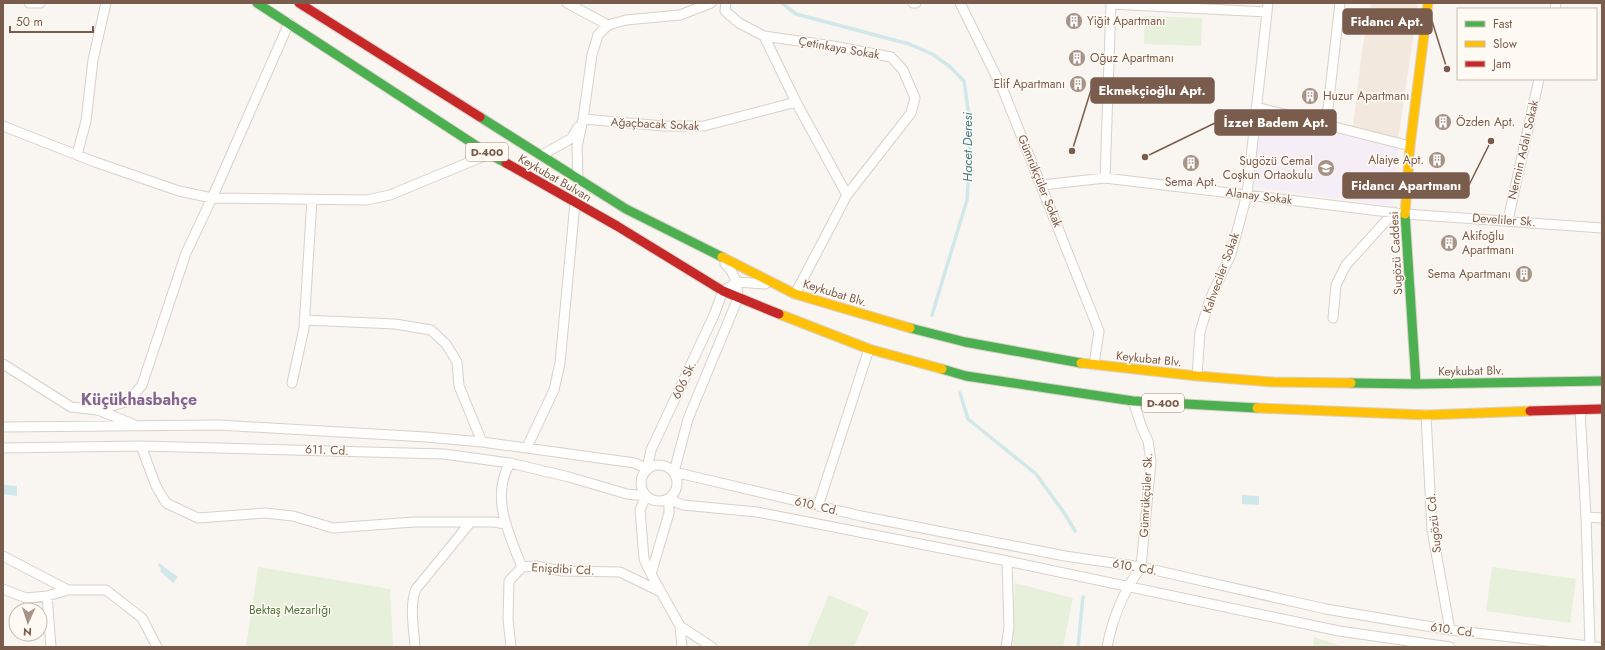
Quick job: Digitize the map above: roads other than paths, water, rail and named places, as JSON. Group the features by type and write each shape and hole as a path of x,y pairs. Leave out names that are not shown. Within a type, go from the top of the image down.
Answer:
{"main road":[{"name":"Keykubat Bulvarı","path":"257,3 489,154 576,203 723,290"},
{"name":"Keykubat Bulvarı","path":"299,3 626,209 712,252"},
{"name":"Sugözü Caddesi","path":"1416,384 1405,214 1410,146 1428,3"},
{"name":"Keykubat Blv.","path":"712,252 795,294 881,320 965,342 1094,365 1196,376 1274,382 1416,384 1602,381"},
{"name":"D-400","path":"723,290 738,298 869,349 966,376 1133,402 1426,415 1602,409"}],"street":[{"path":"29,3 40,3"},
{"path":"77,155 86,121 93,60 106,3"},
{"path":"567,3 608,25"},
{"path":"578,178 577,147 583,119 594,46 598,35 608,25 626,20 680,15 711,3"},
{"name":"Çetinkaya Sokak","path":"726,3 725,11 739,23 764,36 833,46 891,57 903,70 915,98 911,113 847,195 795,294"},
{"name":"Gümrükçüler Sokak","path":"960,3 1003,90 1099,331 1094,365"},
{"path":"1326,125 1340,3"},
{"path":"1105,178 1111,4 1267,7"},
{"name":"Kahveciler Sokak","path":"1196,376 1200,332 1210,299 1231,254 1247,194 1267,7"},
{"path":"98,410 129,401 142,386 186,253 212,198 289,23"},
{"path":"764,36 796,102 847,195"},
{"name":"Nermin Adalı Sokak","path":"1508,220 1539,80"},
{"name":"Ağaçbacak Sokak","path":"583,119 664,126 704,126 796,102"},
{"path":"1256,107 1410,146"},
{"path":"542,155 572,138 583,119"},
{"path":"3,126 77,155 179,191 212,198 367,200 390,195 489,154"},
{"name":"Alanay Sokak","path":"1042,186 1105,178 1405,214"},
{"path":"292,383 304,320 312,199"},
{"path":"527,447 554,390 560,363 576,203"},
{"path":"1334,318 1336,284 1346,265 1394,212"},
{"name":"Develiler Sk.","path":"1405,214 1508,220 1602,228"},
{"path":"712,252 732,271 737,282 738,298"},
{"path":"723,290 737,282 775,284"},
{"name":"606 Sk.","path":"647,469 651,450 714,315 723,290"},
{"name":"606 Sk.","path":"674,472 688,419 738,298"},
{"path":"304,320 395,324 431,330 446,344 457,362 459,386 482,442"},
{"path":"818,506 869,349"},
{"path":"3,364 71,407 98,410 120,417 136,425"},
{"name":"Gümrükçüler Sk.","path":"1133,402 1148,441 1151,461 1141,567"},
{"path":"1580,410 1594,647"},
{"name":"Sugözü Cd.","path":"1426,415 1432,530 1450,630"},
{"name":"611. Cd.","path":"3,427 219,424 426,437 527,447 635,463 647,469"},
{"path":"141,446 156,486 166,503 198,518 265,513 293,516 333,528 414,522 494,522 505,524"},
{"name":"611. Cd.","path":"3,448 141,446 444,454 510,463 569,477 627,494 646,496"},
{"name":"Enişdibi Cd.","path":"510,463 506,468 501,494 501,507 505,524 522,567 536,566 562,571 620,572 661,592"},
{"path":"664,465 674,472 678,484 673,495 669,499 657,501 646,496 643,491 641,480 647,469 652,466 664,465"},
{"name":"610. Cd.","path":"674,472 861,516 1065,556 1141,567 1326,609 1450,630 1594,647"},
{"path":"646,496 640,510 644,559 680,626 682,647"},
{"path":"651,574 670,513 669,499"},
{"name":"610. Cd.","path":"669,499 683,505 757,512 1007,561 1339,631 1450,647"},
{"path":"1586,517 1602,518"},
{"path":"415,647 413,596 416,589 470,523"},
{"path":"3,556 68,590"},
{"path":"1006,647 1008,627 1007,561"},
{"path":"511,647 508,620 510,581 522,567"},
{"path":"1106,647 1111,626 1127,586 1141,567"},
{"path":"3,589 26,598 47,596 68,590 106,590 142,618 157,647"},
{"path":"47,596 51,647"},
{"path":"680,626 712,647"}],"water":[{"path":"4,485 17,486 17,496 3,494"},
{"path":"1242,495 1259,496 1259,505 1242,504"},
{"path":"159,563 178,577 173,583 160,571 161,568 158,566"}],"waterway":[{"name":"Hacet Deresi","path":"782,3 796,14 909,44 932,54 949,66 964,81 970,123 967,200 932,315"},
{"name":"Hacet Deresi","path":"960,393 968,419 1036,474 1065,514 1075,531"},
{"name":"Hacet Deresi","path":"1078,647 1083,597"}],"place":[{"name":"Yiğit Apartmanı","path":"1074,21"},
{"name":"Oğuz Apartmanı","path":"1077,58"},
{"name":"Fidancı Apt.","path":"1447,69"},
{"name":"Elif Apartmanı","path":"1078,84"},
{"name":"Huzur Apartmanı","path":"1310,96"},
{"name":"Özden Apt.","path":"1443,122"},
{"name":"Fidancı Apartmanı","path":"1491,141"},
{"name":"Ekmekçioğlu Apt.","path":"1072,151"},
{"name":"İzzet Badem Apt.","path":"1145,157"},
{"name":"Alaiye Apt.","path":"1437,160"},
{"name":"Sema Apt.","path":"1191,163"},
{"name":"Sugözü Cemal Coşkun Ortaokulu","path":"1326,168"},
{"name":"Akifoğlu Apartmanı","path":"1449,243"},
{"name":"Sema Apartmanı","path":"1524,274"}],"district":[{"name":"Küçükhasbahçe","path":"139,399"}],"park label":[{"name":"Bektaş Mezarlığı","path":"290,610"}]}
